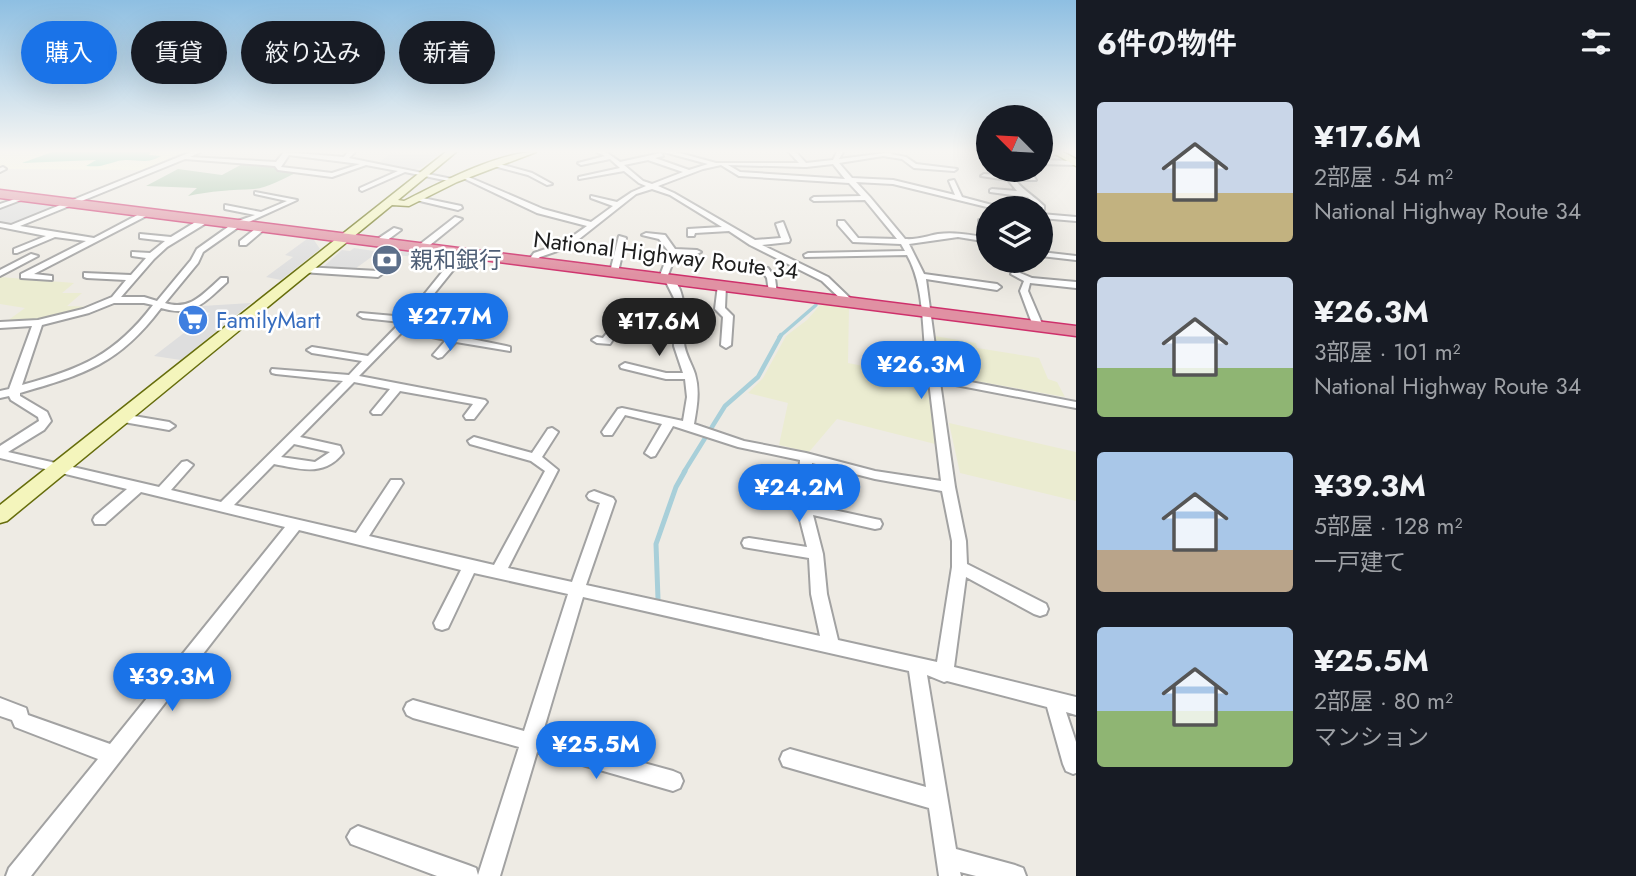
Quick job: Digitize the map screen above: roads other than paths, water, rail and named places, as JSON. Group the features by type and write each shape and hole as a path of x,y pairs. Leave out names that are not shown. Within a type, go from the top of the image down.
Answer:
{"highway":[{"name":"National Highway Route 34","path":"0,194 239,224 262,221 344,238 1076,331"}],"street":[{"path":"12,227 99,193"},
{"path":"243,243 262,221 294,200 257,193"},
{"path":"0,516 401,193"},
{"path":"389,202 405,204 431,193"},
{"path":"497,193 553,216 593,225"},
{"path":"532,261 537,255 566,245 634,193"},
{"path":"669,193 753,243 825,279 849,302"},
{"path":"863,193 903,242 921,276 948,487 955,512 960,567 944,674"},
{"path":"942,193 976,202"},
{"path":"958,193 960,197"},
{"path":"1011,193 1030,196"},
{"path":"520,201 536,196"},
{"path":"0,206 26,197"},
{"path":"593,197 618,205"},
{"path":"814,199 868,198"},
{"path":"418,199 458,208"},
{"path":"228,207 262,221"},
{"path":"24,276 148,212"},
{"path":"1053,217 1076,219"},
{"path":"422,247 458,219"},
{"path":"114,300 152,256 205,220"},
{"path":"841,223 856,240 917,242 935,236 976,241"},
{"path":"0,395 81,371 108,357 132,339 195,261 200,251 239,224"},
{"path":"753,243 786,240 780,224"},
{"path":"0,225 94,240"},
{"path":"691,231 731,229"},
{"path":"379,242 397,230"},
{"path":"17,251 54,234"},
{"path":"646,234 662,237 673,251 697,252"},
{"path":"143,236 173,240"},
{"path":"614,272 622,238"},
{"path":"673,251 665,278 679,298 679,346 694,397 694,428"},
{"path":"223,508 405,324 463,252"},
{"path":"808,255 910,253"},
{"path":"135,254 152,256"},
{"path":"0,274 34,256"},
{"path":"1053,256 1076,258"},
{"path":"1062,257 1067,270"},
{"path":"304,270 378,274"},
{"path":"765,270 774,292"},
{"path":"1016,273 1023,278 1076,285"},
{"path":"0,274 50,278"},
{"path":"87,275 131,278"},
{"path":"921,276 997,288"},
{"path":"0,325 38,323 86,311 114,300 144,300 180,309 194,307 224,280"},
{"path":"1026,283 1024,291 1038,326"},
{"path":"722,285 720,309 728,316 726,345"},
{"path":"363,315 506,349"},
{"path":"607,342 613,324 624,317 679,327"},
{"path":"0,452 40,427 45,421 43,415 15,398 14,391 38,323"},
{"path":"438,355 454,338"},
{"path":"312,349 369,359"},
{"path":"895,355 933,363"},
{"path":"625,366 666,376 690,376"},
{"path":"275,371 350,378 481,402 470,416"},
{"path":"935,378 1076,405"},
{"path":"377,412 398,386"},
{"path":"608,432 622,411 694,428 742,444 875,475 948,487"},
{"path":"122,418 169,426"},
{"path":"651,453 669,422"},
{"path":"535,458 551,432"},
{"path":"271,459 318,468 326,465 337,453 336,449 290,439"},
{"path":"474,441 535,458 552,470 498,572"},
{"path":"0,452 161,494 917,665 1076,706"},
{"path":"806,457 804,508 816,554 819,594 831,646"},
{"path":"161,494 187,466"},
{"path":"359,540 396,483"},
{"path":"100,520 137,488"},
{"path":"489,876 577,590 608,500"},
{"path":"804,508 875,524"},
{"path":"17,876 295,525"},
{"path":"749,543 816,554"},
{"path":"442,623 470,566"},
{"path":"960,567 1040,609"},
{"path":"917,665 949,867 1015,876"},
{"path":"1054,701 1073,764"},
{"path":"0,707 19,714 22,722 113,755"},
{"path":"413,709 673,781"},
{"path":"790,759 938,800"},
{"path":"358,837 468,876"}],"waterway":[{"path":"781,336 816,305"},
{"path":"684,472 725,406 758,377 781,336"},
{"path":"658,599 656,544 676,487 685,471"}],"place":[{"name":"親和銀行","path":"387,260"},
{"name":"FamilyMart","path":"193,320"}]}
